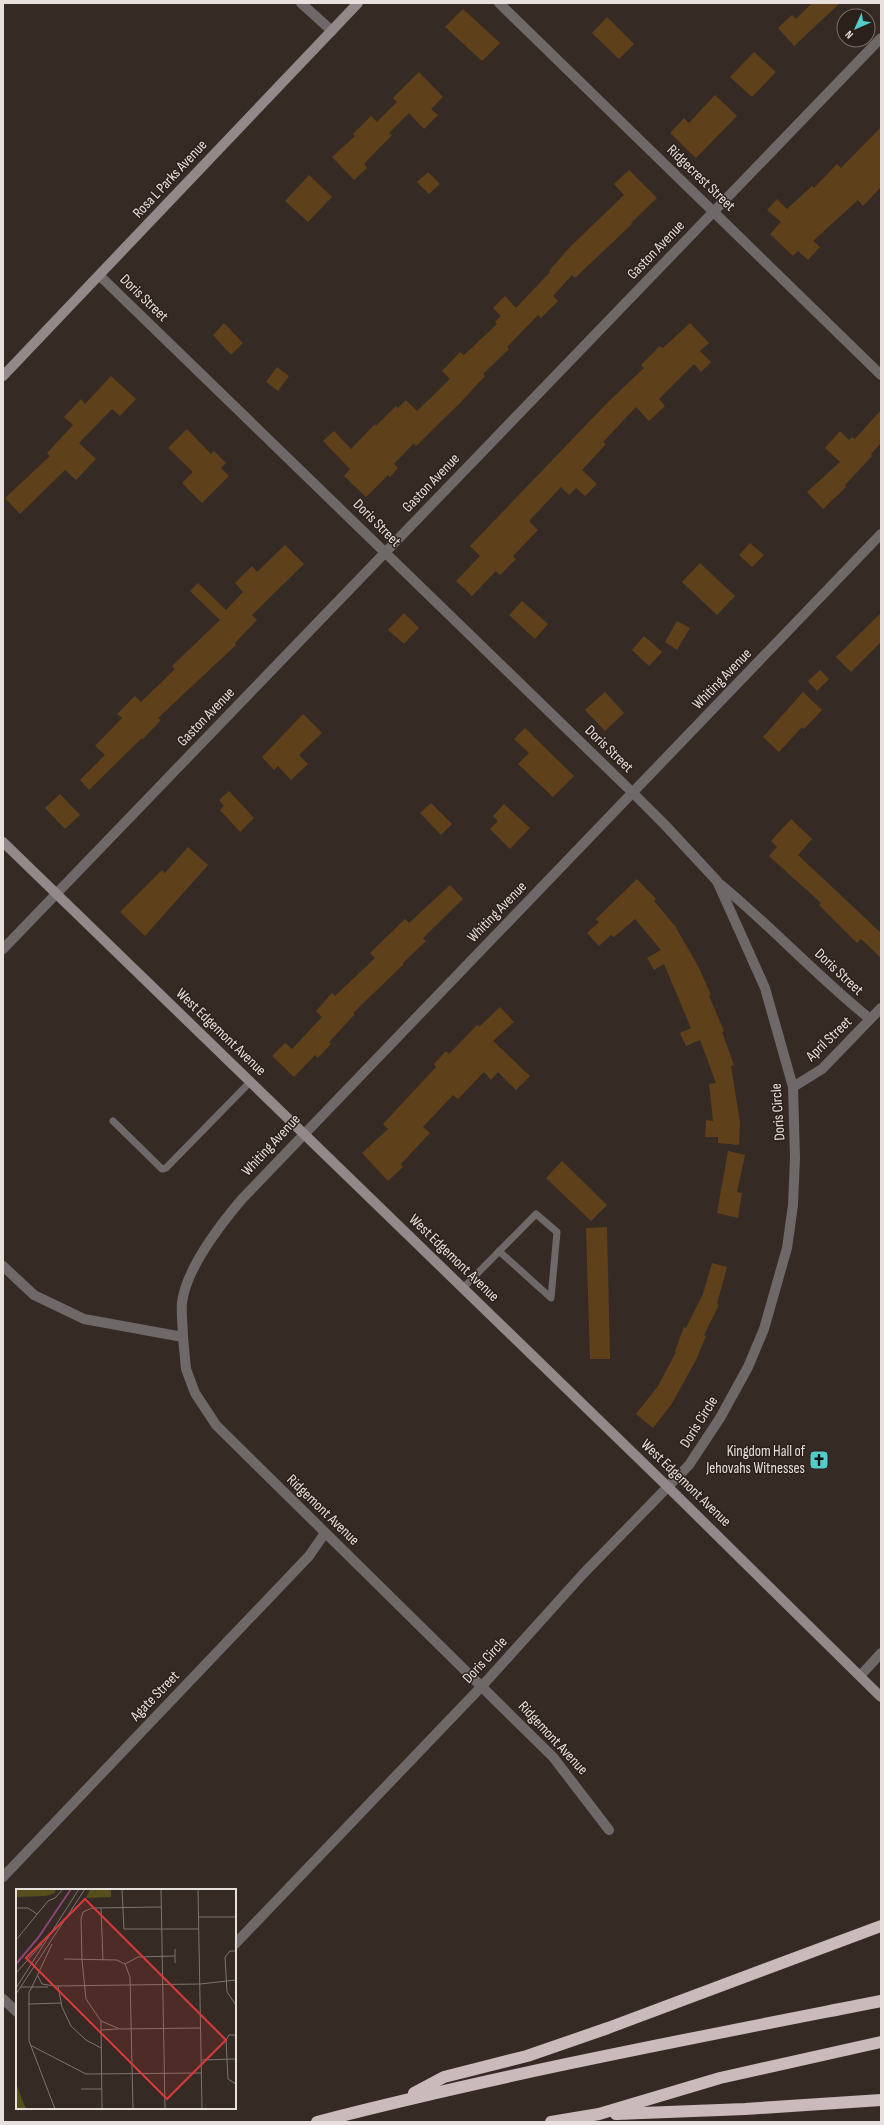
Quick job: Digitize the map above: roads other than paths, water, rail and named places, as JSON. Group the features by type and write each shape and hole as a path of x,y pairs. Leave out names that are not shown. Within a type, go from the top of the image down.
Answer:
{"highway":[{"path":"402,2100 444,2077 527,2056 608,2028 881,1926"},
{"path":"317,2122 402,2100 615,2054 881,2001"},
{"path":"551,2122 599,2114 720,2078 881,2042"},
{"path":"599,2114 745,2109 881,2100"}],"street":[{"path":"301,3 332,31"},
{"name":"Rosa L Parks Avenue","path":"3,376 100,276 358,3"},
{"name":"Ridgecrest Street","path":"499,3 881,375"},
{"name":"Gaston Avenue","path":"3,949 881,38"},
{"name":"Doris Street","path":"100,276 633,792"},
{"name":"Whiting Avenue","path":"183,1337 182,1302 192,1274 205,1248 242,1199 303,1133 881,534"},
{"name":"Doris Circle","path":"236,1943 482,1686 583,1574 697,1454 720,1418 748,1367 773,1303 787,1248 793,1205 795,1158 794,1087 765,988 717,881 666,824 633,792"},
{"name":"West Edgemont Avenue","path":"3,842 668,1486 881,1697"},
{"name":"Doris Street","path":"717,881 786,942 847,1001 870,1019"},
{"name":"April Street","path":"794,1087 822,1069 881,1008"},
{"path":"3,1266 34,1295 84,1319 183,1337"},
{"name":"Ridgemont Avenue","path":"183,1337 186,1368 195,1393 209,1416 228,1438 553,1757 609,1830"},
{"name":"Agate Street","path":"3,1876 309,1556 325,1533"},
{"path":"860,1676 881,1653"},
{"path":"3,1999 16,2011"}],"lane":[{"path":"114,1121 162,1169 166,1168 250,1082"},
{"path":"463,1288 499,1251 536,1214 557,1232 551,1298 499,1251"}],"place":[{"name":"Kingdom Hall of Jehovahs Witnesses","path":"819,1460"}]}
